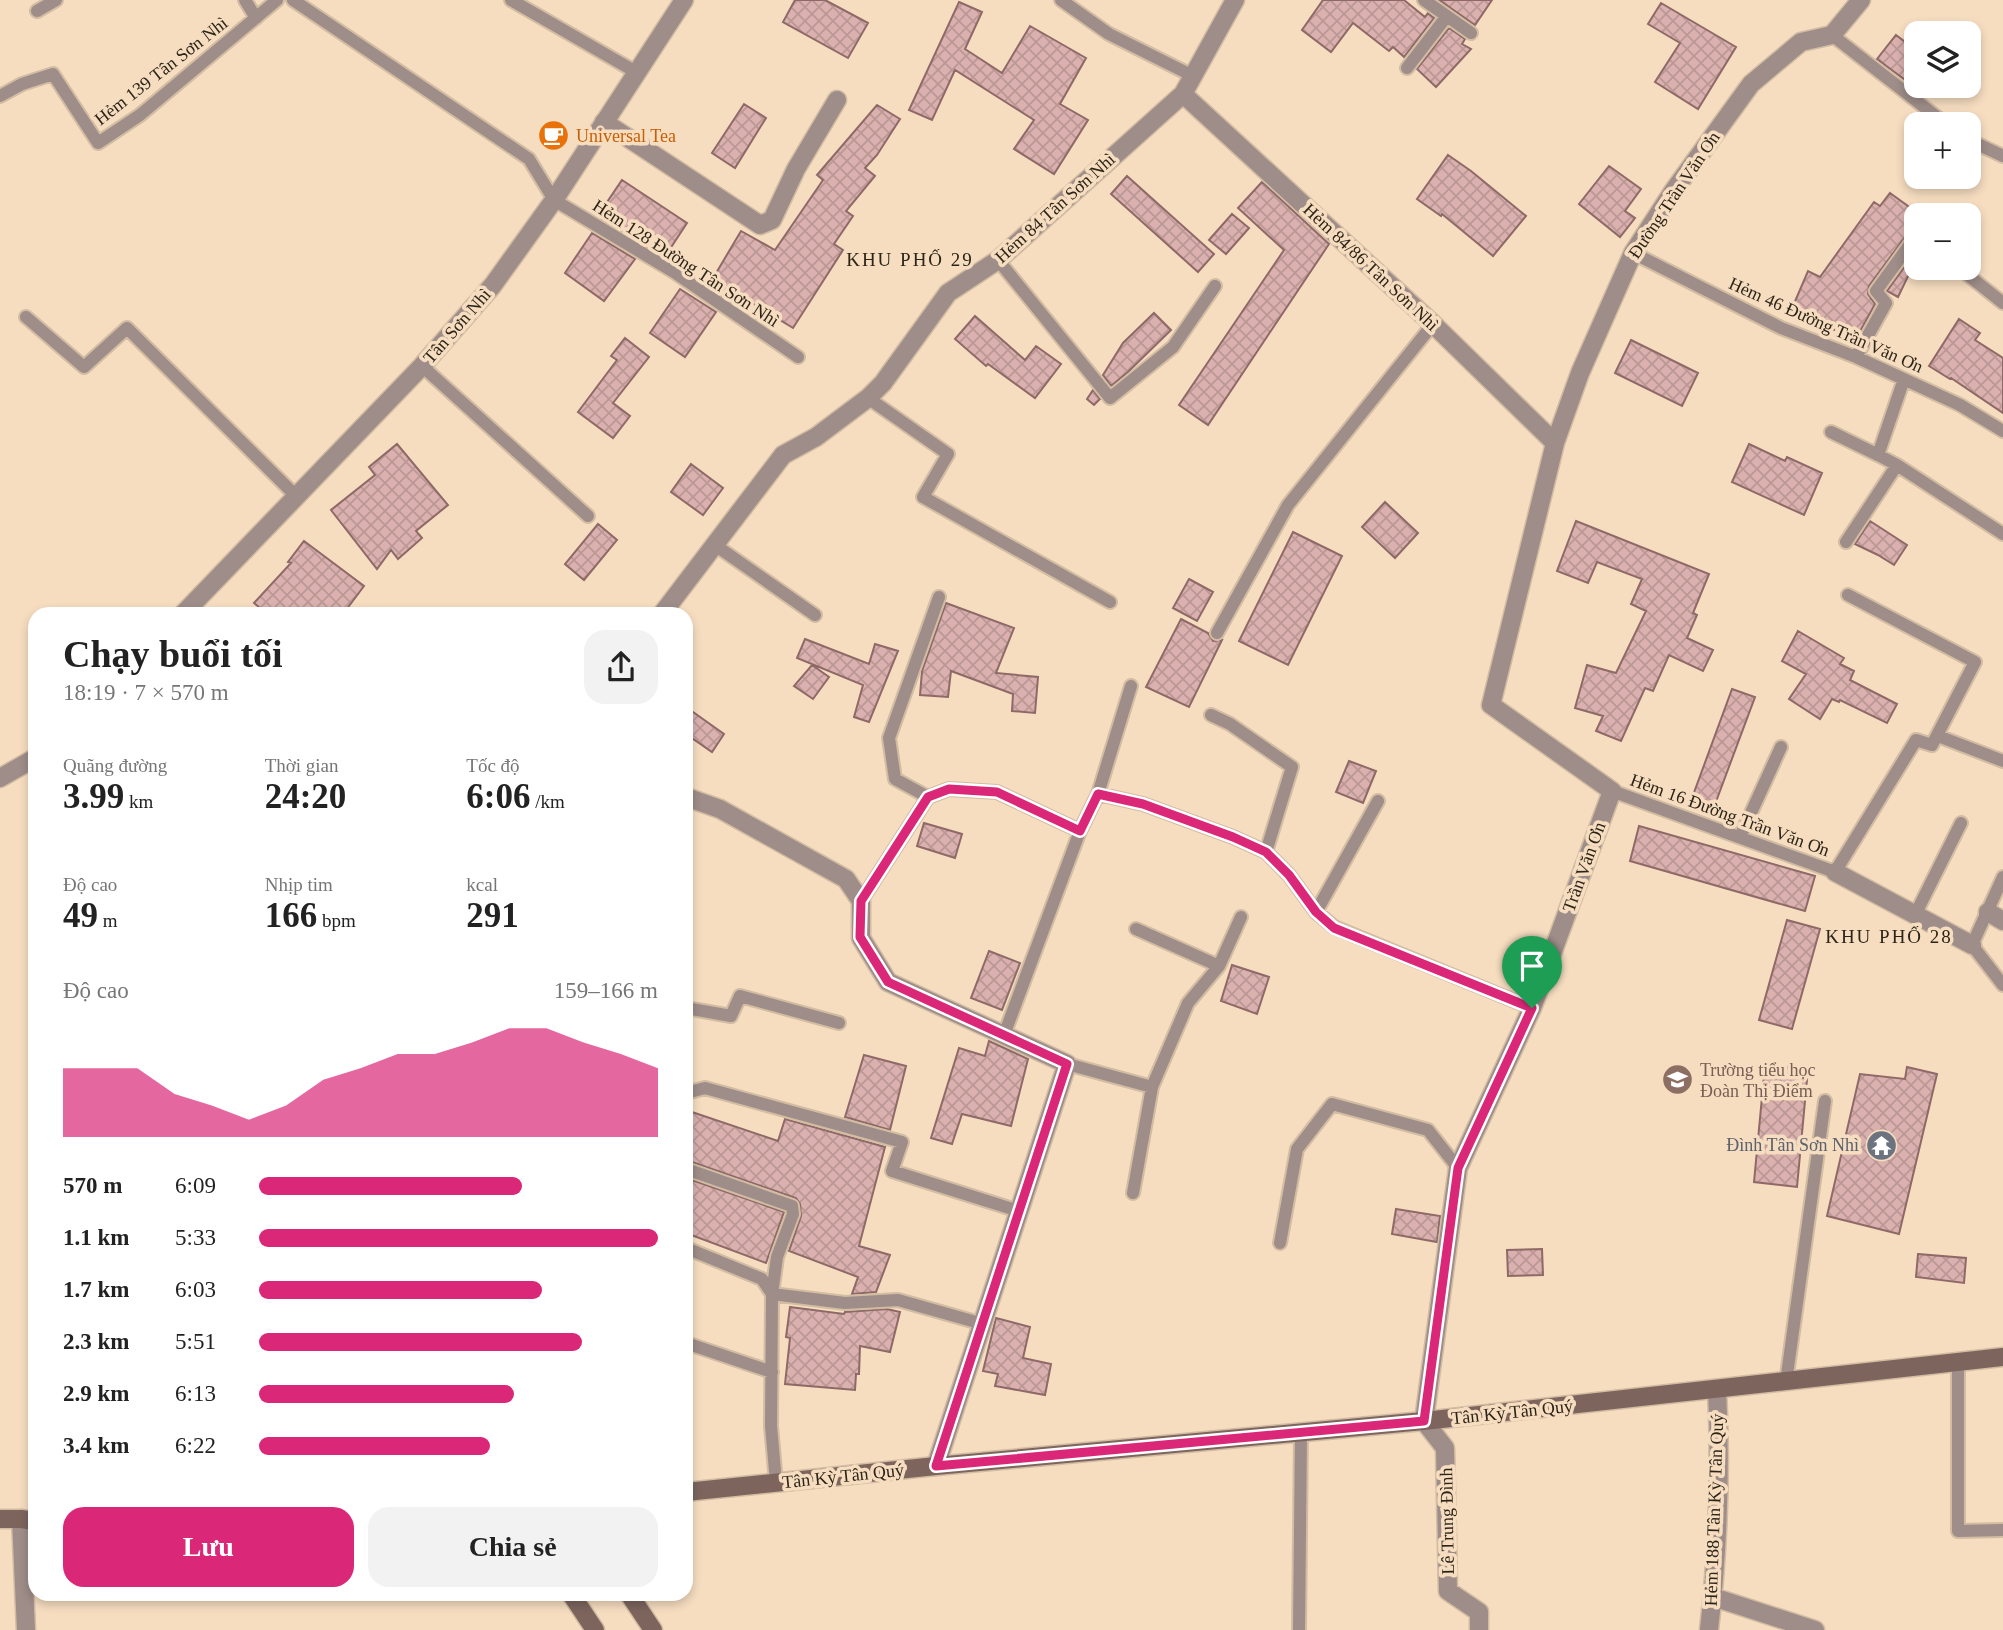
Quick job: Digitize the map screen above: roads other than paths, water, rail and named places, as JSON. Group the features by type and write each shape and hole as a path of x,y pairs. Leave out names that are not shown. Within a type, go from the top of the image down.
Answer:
{"main road":[{"name":"Tân Kỳ Tân Quý","path":"693,1491 1424,1421 2003,1357"},
{"path":"0,1519 28,1520"},
{"path":"576,1601 595,1630"},
{"path":"634,1601 653,1630"}],"street":[{"name":"Tân Sơn Nhì","path":"193,607 422,366 493,285 554,200 684,0"},
{"name":"Hẻm 84 Tân Sơn Nhì","path":"667,607 783,455 816,437 868,398 883,383 948,293 998,260 1183,94 1235,0"},
{"path":"1832,35 1861,0"},
{"name":"Đường Trần Văn Ơn","path":"1555,443 1580,373 1633,253 1674,190 1751,84 1801,42 1832,35"},
{"name":"Hẻm 84/86 Tân Sơn Nhì","path":"1183,94 1433,324 1555,443"},
{"path":"604,122 760,225 772,220 796,169 837,100"},
{"path":"1555,443 1492,705 1612,791"},
{"path":"0,778 28,762"},
{"name":"Trần Văn Ơn","path":"1424,1421 1458,1168 1532,1008 1612,791"},
{"path":"693,799 720,809 846,879 861,901 860,937 888,982 1067,1064 936,1466"},
{"path":"1836,872 1972,945"},
{"name":"Hẻm 188 Tân Kỳ Tân Quý","path":"1709,1630 1713,1597 1719,1433 1717,1389"},
{"name":"Lê Trung Đình","path":"1424,1421 1445,1448 1448,1591 1479,1621"},
{"path":"26,1630 28,1593"},
{"path":"1713,1597 1815,1630"}],"lane":[{"path":"37,11 56,0"},
{"name":"Hẻm 139 Tân Sơn Nhì","path":"244,0 256,18"},
{"name":"Hẻm 139 Tân Sơn Nhì","path":"0,96 22,84 53,74 98,143 140,115 277,0"},
{"path":"293,0 529,159 554,200"},
{"path":"511,0 636,72"},
{"path":"1061,0 1109,34 1193,76"},
{"path":"1424,0 1471,33"},
{"path":"1407,68 1447,16"},
{"path":"1832,35 1931,112"},
{"path":"1981,146 2003,156"},
{"name":"Hẻm 128 Đường Tân Sơn Nhì","path":"554,200 674,272 798,357"},
{"path":"1856,357 1886,303 1876,291 1904,252"},
{"name":"Hẻm 46 Đường Trần Văn Ơn","path":"1633,253 1781,328 1856,357 1960,405 2003,432"},
{"path":"998,260 1110,398 1173,347 1215,286"},
{"path":"1974,280 2003,303"},
{"path":"26,317 84,367 127,328 297,496"},
{"path":"1217,633 1288,505 1433,324"},
{"path":"422,366 588,516"},
{"path":"1878,455 1905,379"},
{"path":"868,398 948,454 923,497 1110,603"},
{"path":"1831,432 1896,465 2003,534"},
{"path":"1846,541 1896,465"},
{"path":"715,545 815,615"},
{"path":"1836,872 1916,740 1932,745 1938,736 1975,662 1848,595"},
{"path":"928,797 895,779 889,737 939,597"},
{"path":"1004,1035 1080,831 1098,794 1131,686"},
{"path":"1211,715 1230,724 1292,767 1266,852"},
{"path":"1938,736 2003,761"},
{"path":"1740,837 1781,747"},
{"path":"861,901 928,797 949,789 997,792 1080,831"},
{"name":"Hẻm 16 Đường Trần Văn Ơn","path":"1612,791 1836,872"},
{"path":"1098,794 1143,804 1266,852 1289,875 1316,912 1334,928 1532,1008"},
{"path":"1316,912 1378,801"},
{"path":"1915,915 1961,823"},
{"path":"2003,877 1996,916 1972,945 2003,985"},
{"path":"1133,1194 1152,1087 1188,1003 1219,966 1241,917"},
{"path":"1136,929 1219,966"},
{"path":"693,1009 731,1016 740,996 839,1023"},
{"path":"1067,1064 1152,1087"},
{"path":"693,1091 705,1088 902,1142 892,1171 1019,1211"},
{"path":"1786,1382 1825,1101"},
{"path":"1280,1242 1297,1149 1332,1104 1428,1130 1458,1168"},
{"path":"693,1171 792,1206 793,1214 777,1257 772,1294 771,1426 776,1482"},
{"path":"693,1251 762,1279 772,1294 845,1303 898,1300 983,1324"},
{"path":"693,1345 772,1371"},
{"path":"1958,1362 1958,1531 2003,1530"},
{"path":"1299,1630 1301,1433"}],"place":[{"name":"Universal Tea","path":"553,136"},
{"name":"Trường tiểu học Đoàn Thị Điểm","path":"1677,1080"},
{"name":"Đình Tân Sơn Nhì","path":"1882,1145"}],"district":[{"name":"KHU PHỐ 29","path":"910,259"},
{"name":"KHU PHỐ 28","path":"1889,936"}]}
